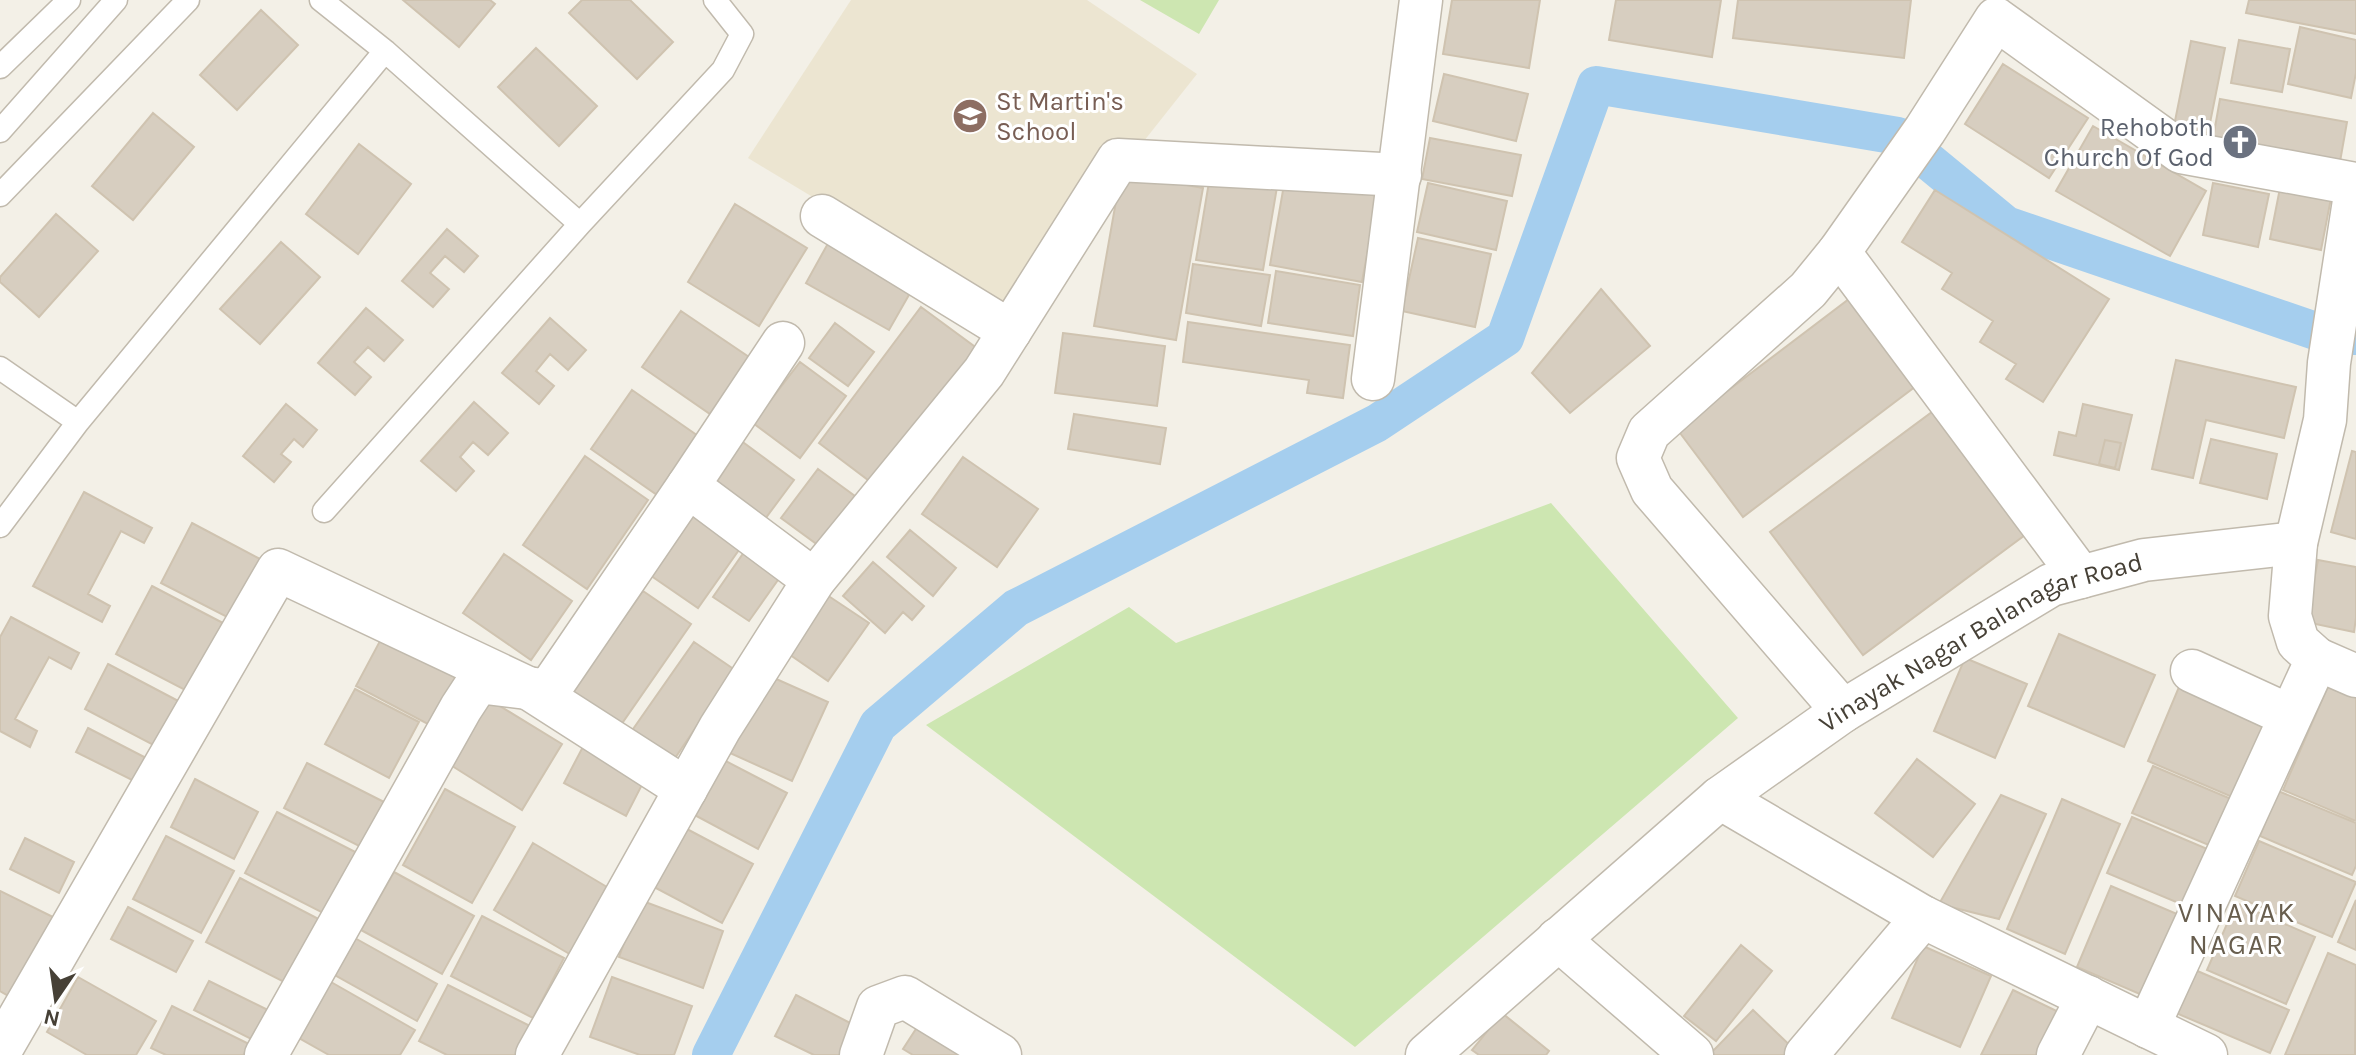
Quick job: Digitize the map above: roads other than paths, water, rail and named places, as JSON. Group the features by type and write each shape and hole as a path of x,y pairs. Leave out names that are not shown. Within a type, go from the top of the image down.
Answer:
{"street":[{"path":"1373,379 1421,0"},
{"path":"1843,711 1652,490 1638,458 1649,432 1808,290 1839,252 1925,130 2002,10 2181,152 2356,186 2329,363 2325,420 2296,543 2290,616 2298,642 2317,659 2356,676"},
{"path":"537,1055 720,728 814,580 984,372 1118,160 1400,175"},
{"path":"822,216 1010,331"},
{"path":"1839,252 2081,577"},
{"path":"266,1055 478,682 543,690 551,687 783,343"},
{"path":"688,486 814,580"},
{"name":"Vinayak Nagar Balanagar Road","path":"1431,1054 1720,798 1843,711 2051,585 2144,560 2296,543"},
{"path":"0,1051 278,570 530,689 686,789"},
{"path":"2148,1027 2317,659"},
{"path":"2192,671 2290,716"},
{"path":"1720,798 1923,917 2206,1055"},
{"path":"1806,1055 1923,917"},
{"path":"1558,939 1692,1055"},
{"path":"861,1055 878,1007 905,997 1000,1055"},
{"path":"2058,1055 2088,997"}],"lane":[{"path":"0,67 69,0"},
{"path":"0,131 116,0"},
{"path":"0,195 188,0"},
{"path":"324,511 580,224 723,70 742,34 715,0"},
{"path":"327,2 580,224"},
{"path":"0,526 78,422 385,51"},
{"path":"0,368 78,422"}],"waterway":[{"path":"711,1055 878,725 1016,608 1377,423 1505,338 1596,85 1898,136 2006,225 2330,336 2356,336"}],"place":[{"name":"St Martin's School","path":"970,116"},
{"name":"Rehoboth Church Of God","path":"2240,142"}],"district":[{"name":"VINAYAK NAGAR","path":"2237,928"}]}
